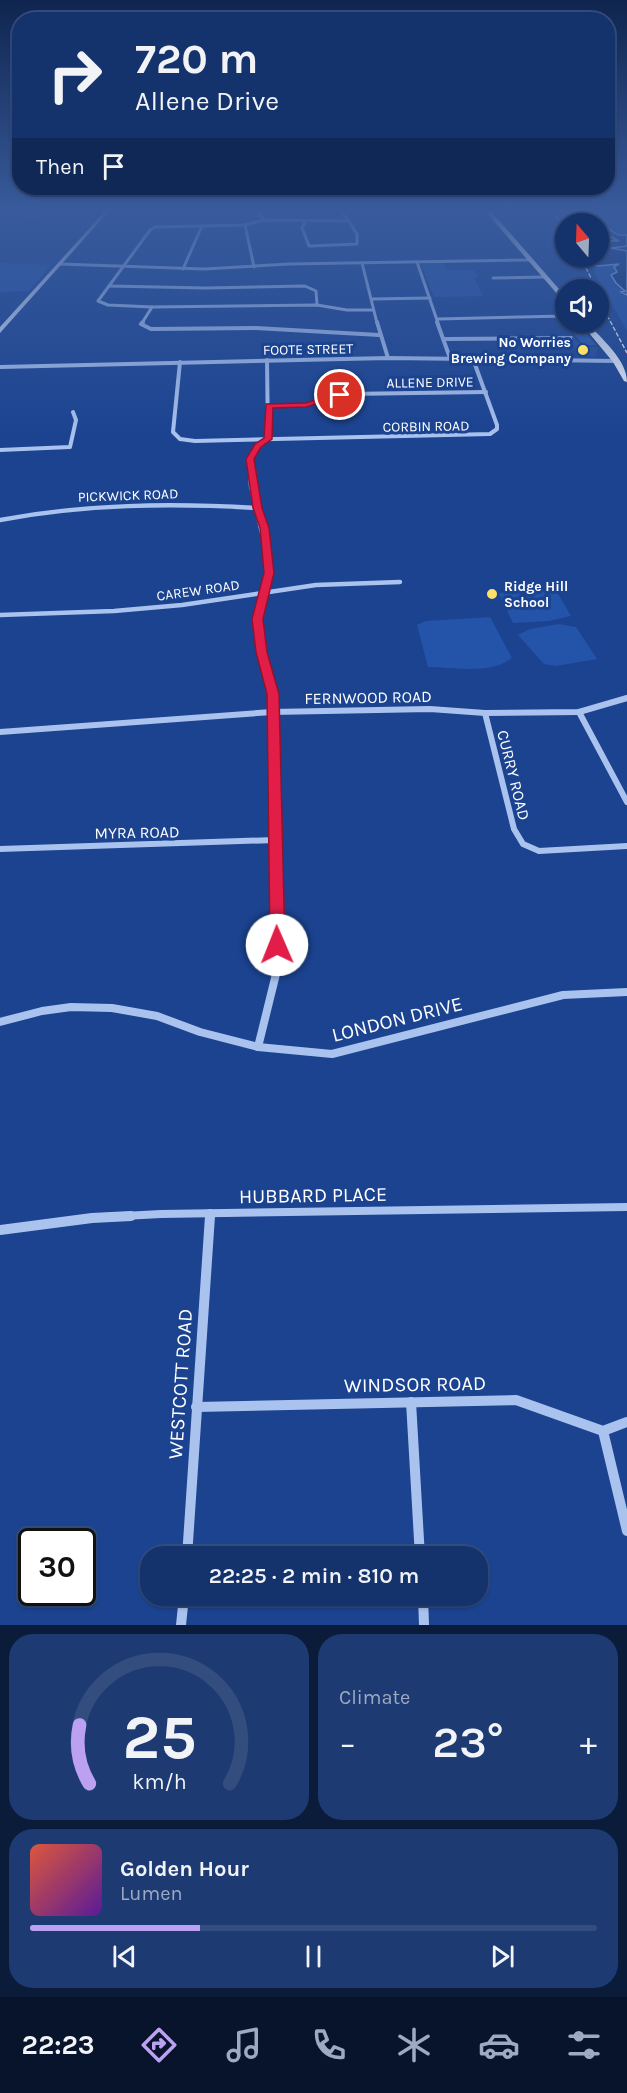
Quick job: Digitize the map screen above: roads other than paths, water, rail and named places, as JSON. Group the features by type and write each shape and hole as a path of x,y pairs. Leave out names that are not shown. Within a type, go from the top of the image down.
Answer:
{"main road":[{"path":"0,331 40,286"},
{"path":"593,333 616,361 627,379"}],"street":[{"path":"108,286 99,298 100,302 108,305 152,307 318,305 347,310 373,310"},
{"path":"136,286 206,288 305,286 316,291 318,305"},
{"path":"368,286 379,334 388,358"},
{"path":"426,286 450,358"},
{"path":"372,299 430,298"},
{"path":"152,307 141,322 143,326 151,329 256,328 379,334"},
{"path":"438,319 555,316"},
{"path":"445,339 596,337"},
{"name":"FOOTE STREET","path":"0,367 388,358 616,361"},
{"name":"CORBIN ROAD","path":"180,362 173,432 176,437 195,441 485,435 495,432 497,425 473,359"},
{"path":"258,1047 278,966 273,694 262,652 258,619 262,592 269,573 264,528 257,508 250,459 258,445 268,439 267,360"},
{"name":"ALLENE DRIVE","path":"269,406 306,405 345,394 486,392"},
{"path":"0,450 70,447 76,420 73,412"},
{"name":"PICKWICK ROAD","path":"0,520 60,509 111,504 165,503 257,508"},
{"name":"CAREW ROAD","path":"0,615 114,611 182,605 316,585 399,582"},
{"name":"FERNWOOD ROAD","path":"0,732 272,712 430,709 485,712 579,712 627,698"},
{"name":"CURRY ROAD","path":"485,712 514,829 524,844 539,851 627,846"},
{"path":"579,712 627,802"},
{"name":"MYRA ROAD","path":"0,849 275,840"},
{"name":"LONDON DRIVE","path":"0,1022 42,1011 71,1007 112,1008 157,1016 200,1032 258,1047 332,1054 563,995 627,992"},
{"name":"HUBBARD PLACE","path":"0,1230 92,1218 210,1213 627,1207"},
{"name":"WESTCOTT ROAD","path":"188,1546 210,1213"},
{"name":"WINDSOR ROAD","path":"196,1407 516,1400 603,1431"},
{"path":"411,1402 419,1546"},
{"path":"627,1422 603,1431 627,1531"},
{"path":"181,1625 183,1606"},
{"path":"423,1606 424,1625"}],"railway":[{"path":"609,319 627,353"}],"place":[{"name":"No Worries Brewing Company","path":"583,350"},
{"name":"Ridge Hill School","path":"492,594"}]}
